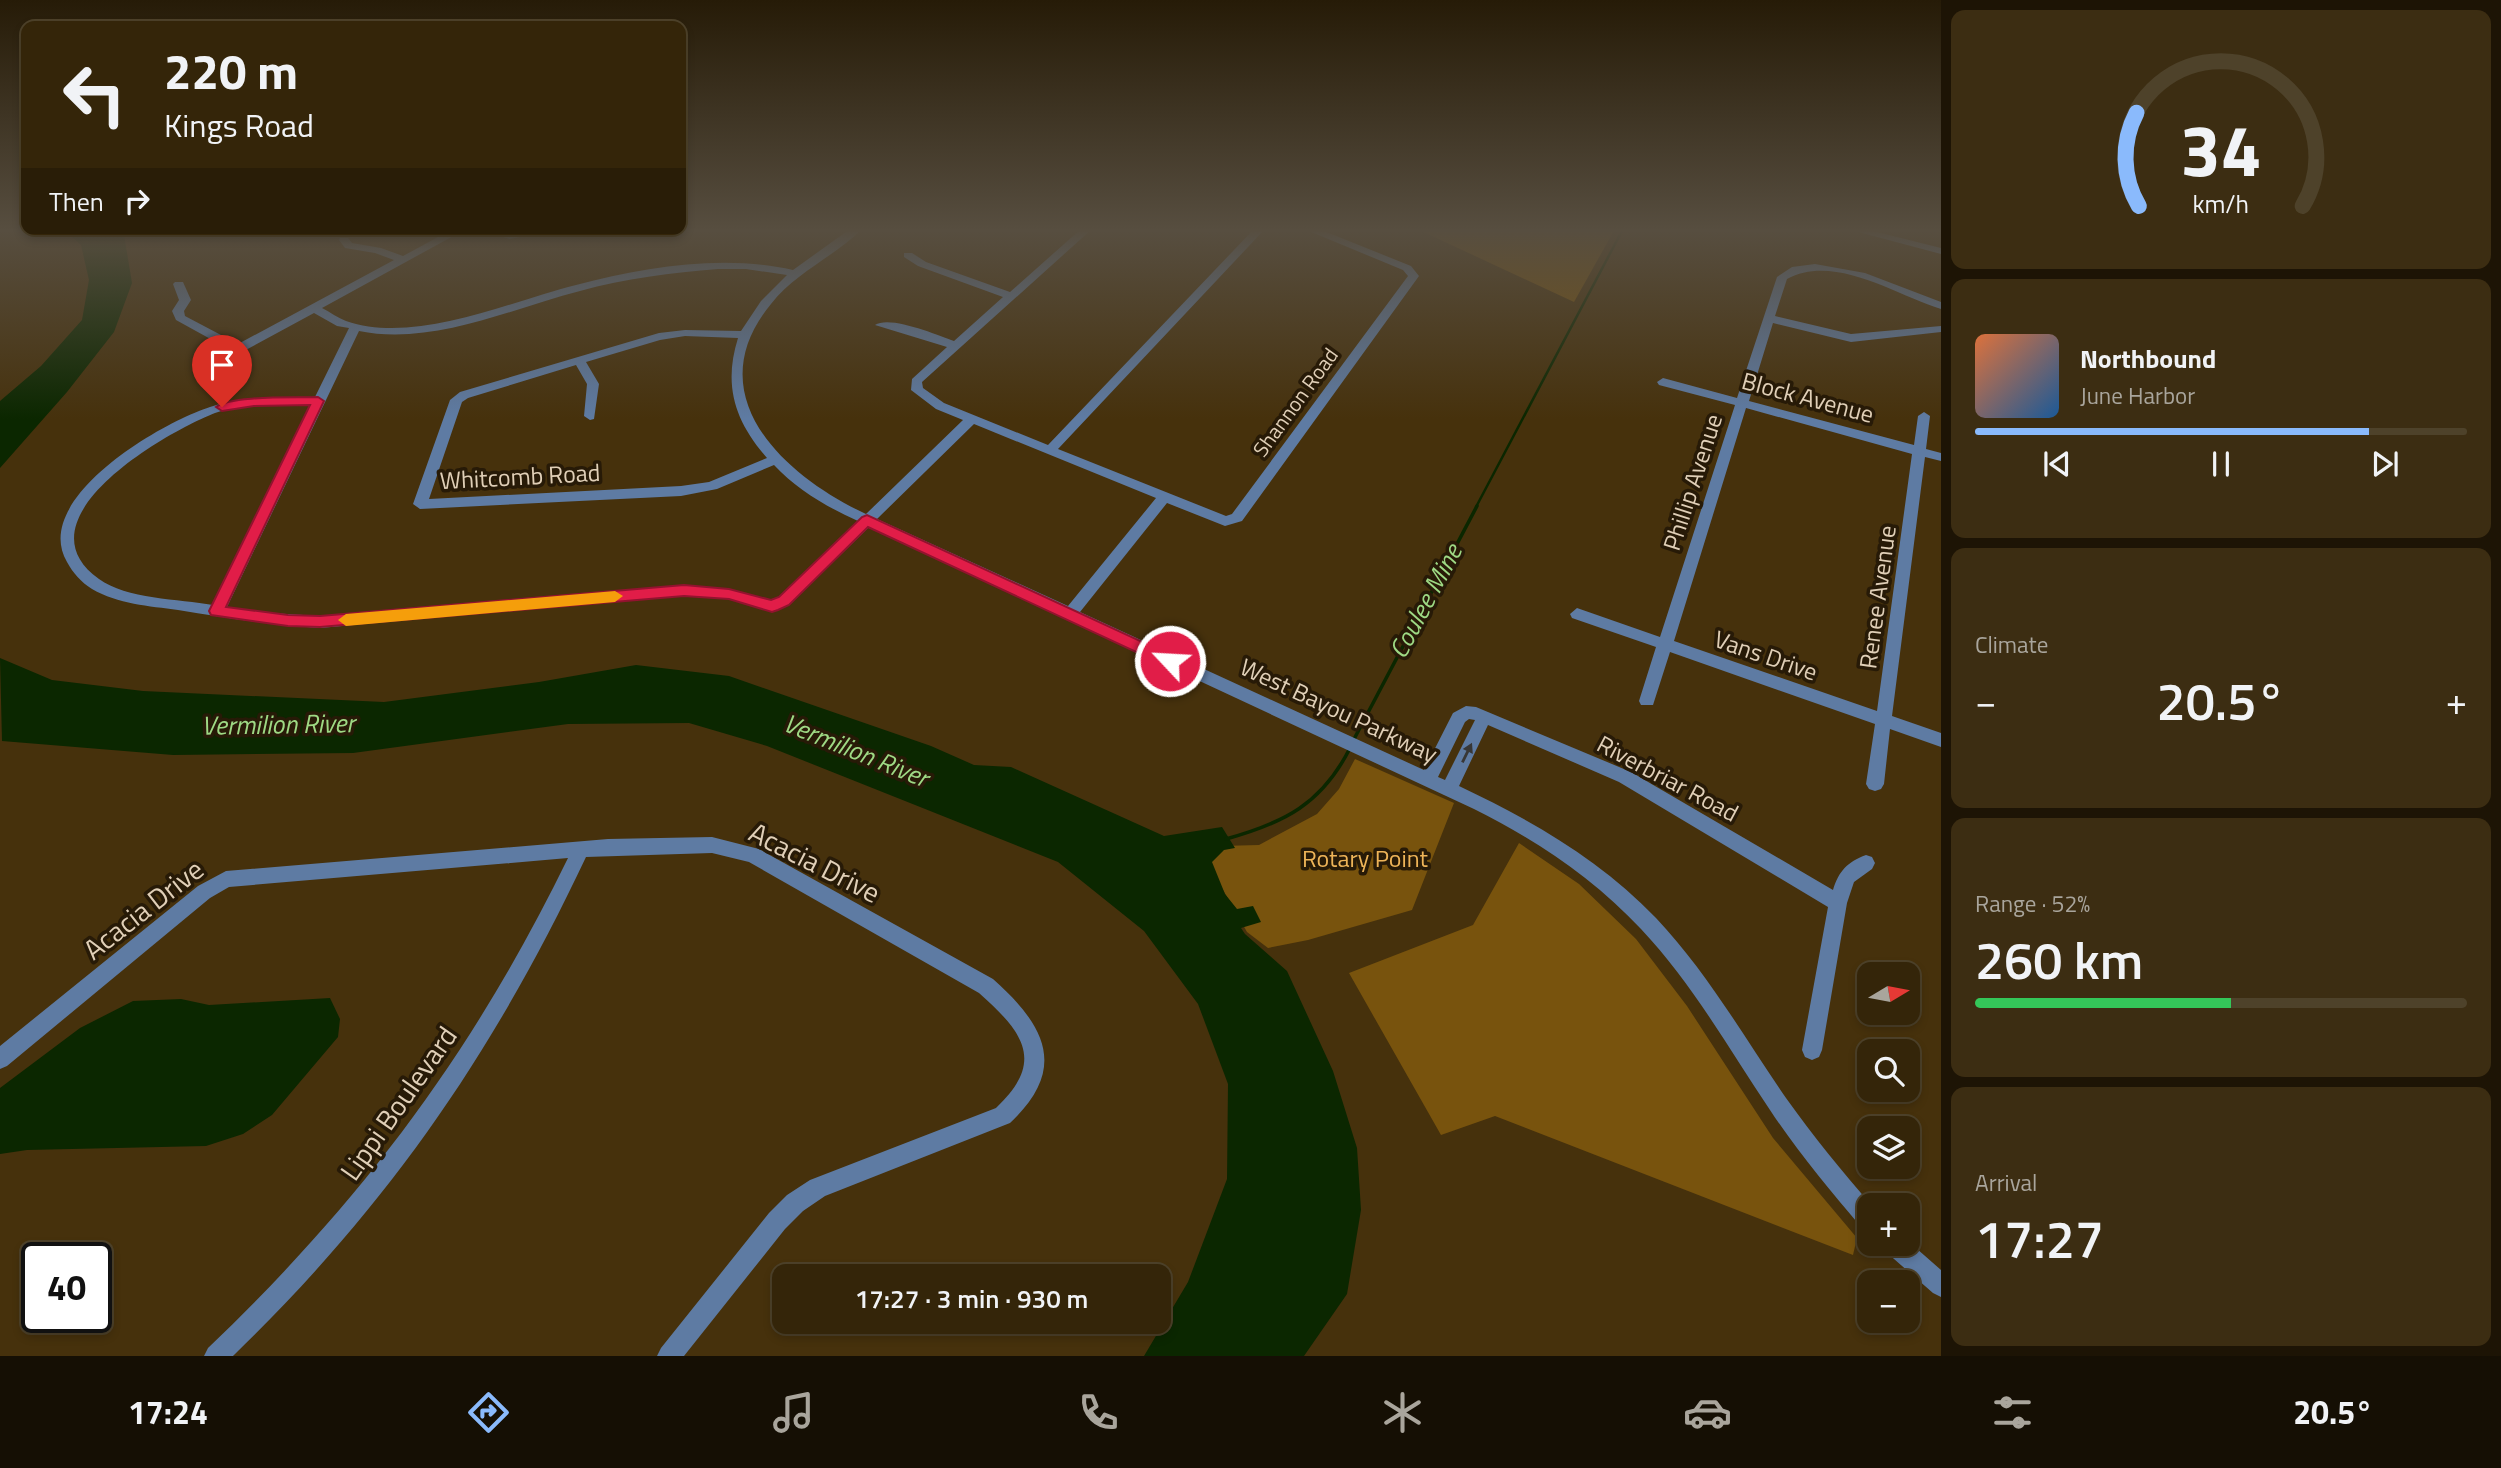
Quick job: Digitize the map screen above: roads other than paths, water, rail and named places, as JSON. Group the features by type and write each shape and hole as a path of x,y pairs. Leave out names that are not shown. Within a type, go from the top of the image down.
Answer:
{"street":[{"path":"182,292 185,300 178,311 180,318 238,349 343,292"},
{"path":"314,308 326,317 355,327 402,330 436,326 562,292"},
{"name":"West Bayou Parkway","path":"777,292 762,306 744,335 737,363 739,399 749,425 774,460 813,492 867,520 1384,761 1450,789 1537,835 1606,883 1648,923 1703,989 1797,1131 1857,1204"},
{"path":"1001,292 1011,296"},
{"path":"881,325 907,329 954,345 1015,292"},
{"path":"1050,450 1200,292"},
{"name":"Shannon Road","path":"954,345 916,382 919,393 972,419 1229,521 1237,518 1402,292"},
{"name":"Phillip Avenue","path":"1647,701 1777,292"},
{"name":"Phillip Avenue","path":"1909,292 1941,306"},
{"path":"1768,317 1851,338 1941,329"},
{"path":"217,611 355,327"},
{"name":"Whitcomb Road","path":"744,335 672,335 464,395 456,400 420,504 681,491 712,486 774,460"},
{"path":"579,360 593,384 590,416"},
{"name":"Block Avenue","path":"1663,382 1941,457"},
{"path":"318,401 237,404 209,411 120,461 95,483 73,512 67,527 67,551 79,572 99,588 134,599 279,620 320,622 684,590 729,594 772,606 784,601 972,419"},
{"name":"Renee Avenue","path":"1875,784 1924,416"},
{"path":"1070,614 1164,497"},
{"name":"Vans Drive","path":"1577,614 1941,740"},
{"name":"Riverbriar Road","path":"1428,780 1459,718 1466,712 1485,716 1625,777 1838,903"},
{"path":"1450,789 1485,716"},
{"name":"Acacia Drive","path":"0,1059 220,881 252,875 582,849 712,845 753,855 986,986 1002,999 1031,1036 1035,1069 1025,1096 1003,1116 830,1182 795,1203 777,1221 669,1356"},
{"name":"Lippi Boulevard","path":"216,1356 289,1285 341,1227 407,1144 449,1085 538,941 582,849"},
{"path":"1812,1050 1838,903 1846,878 1866,863"},
{"path":"1908,1256 1941,1285"}],"water":[{"path":"87,292 129,292 114,332 67,392 0,468 0,401 41,366 82,320"},
{"name":"Vermilion River","path":"0,658 52,680 143,691 384,702 539,682 636,665 729,676 931,746 974,765 1011,767 1164,836 1222,827 1235,848 1224,850 1212,862 1225,894 1237,909 1253,906 1261,922 1241,928 1287,971 1333,1071 1357,1148 1361,1210 1347,1294 1304,1356 1144,1356 1157,1334 1171,1334 1171,1311 1188,1282 1227,1179 1228,1084 1198,1004 1144,931 1058,862 767,746 689,723 568,724 353,753 173,755 2,741"},
{"path":"330,998 340,1019 338,1037 272,1115 243,1134 206,1146 27,1150 0,1154 0,1088 80,1028 133,1001 181,999 209,1005"}],"waterway":[{"name":"Coulee Mine","path":"1476,507 1590,292"},
{"name":"Coulee Mine","path":"1353,741 1477,506"},
{"name":"Coulee Mine","path":"1226,839 1283,818 1314,797 1327,784 1350,748"}],"park label":[{"name":"Rotary Point","path":"1365,858"}]}
